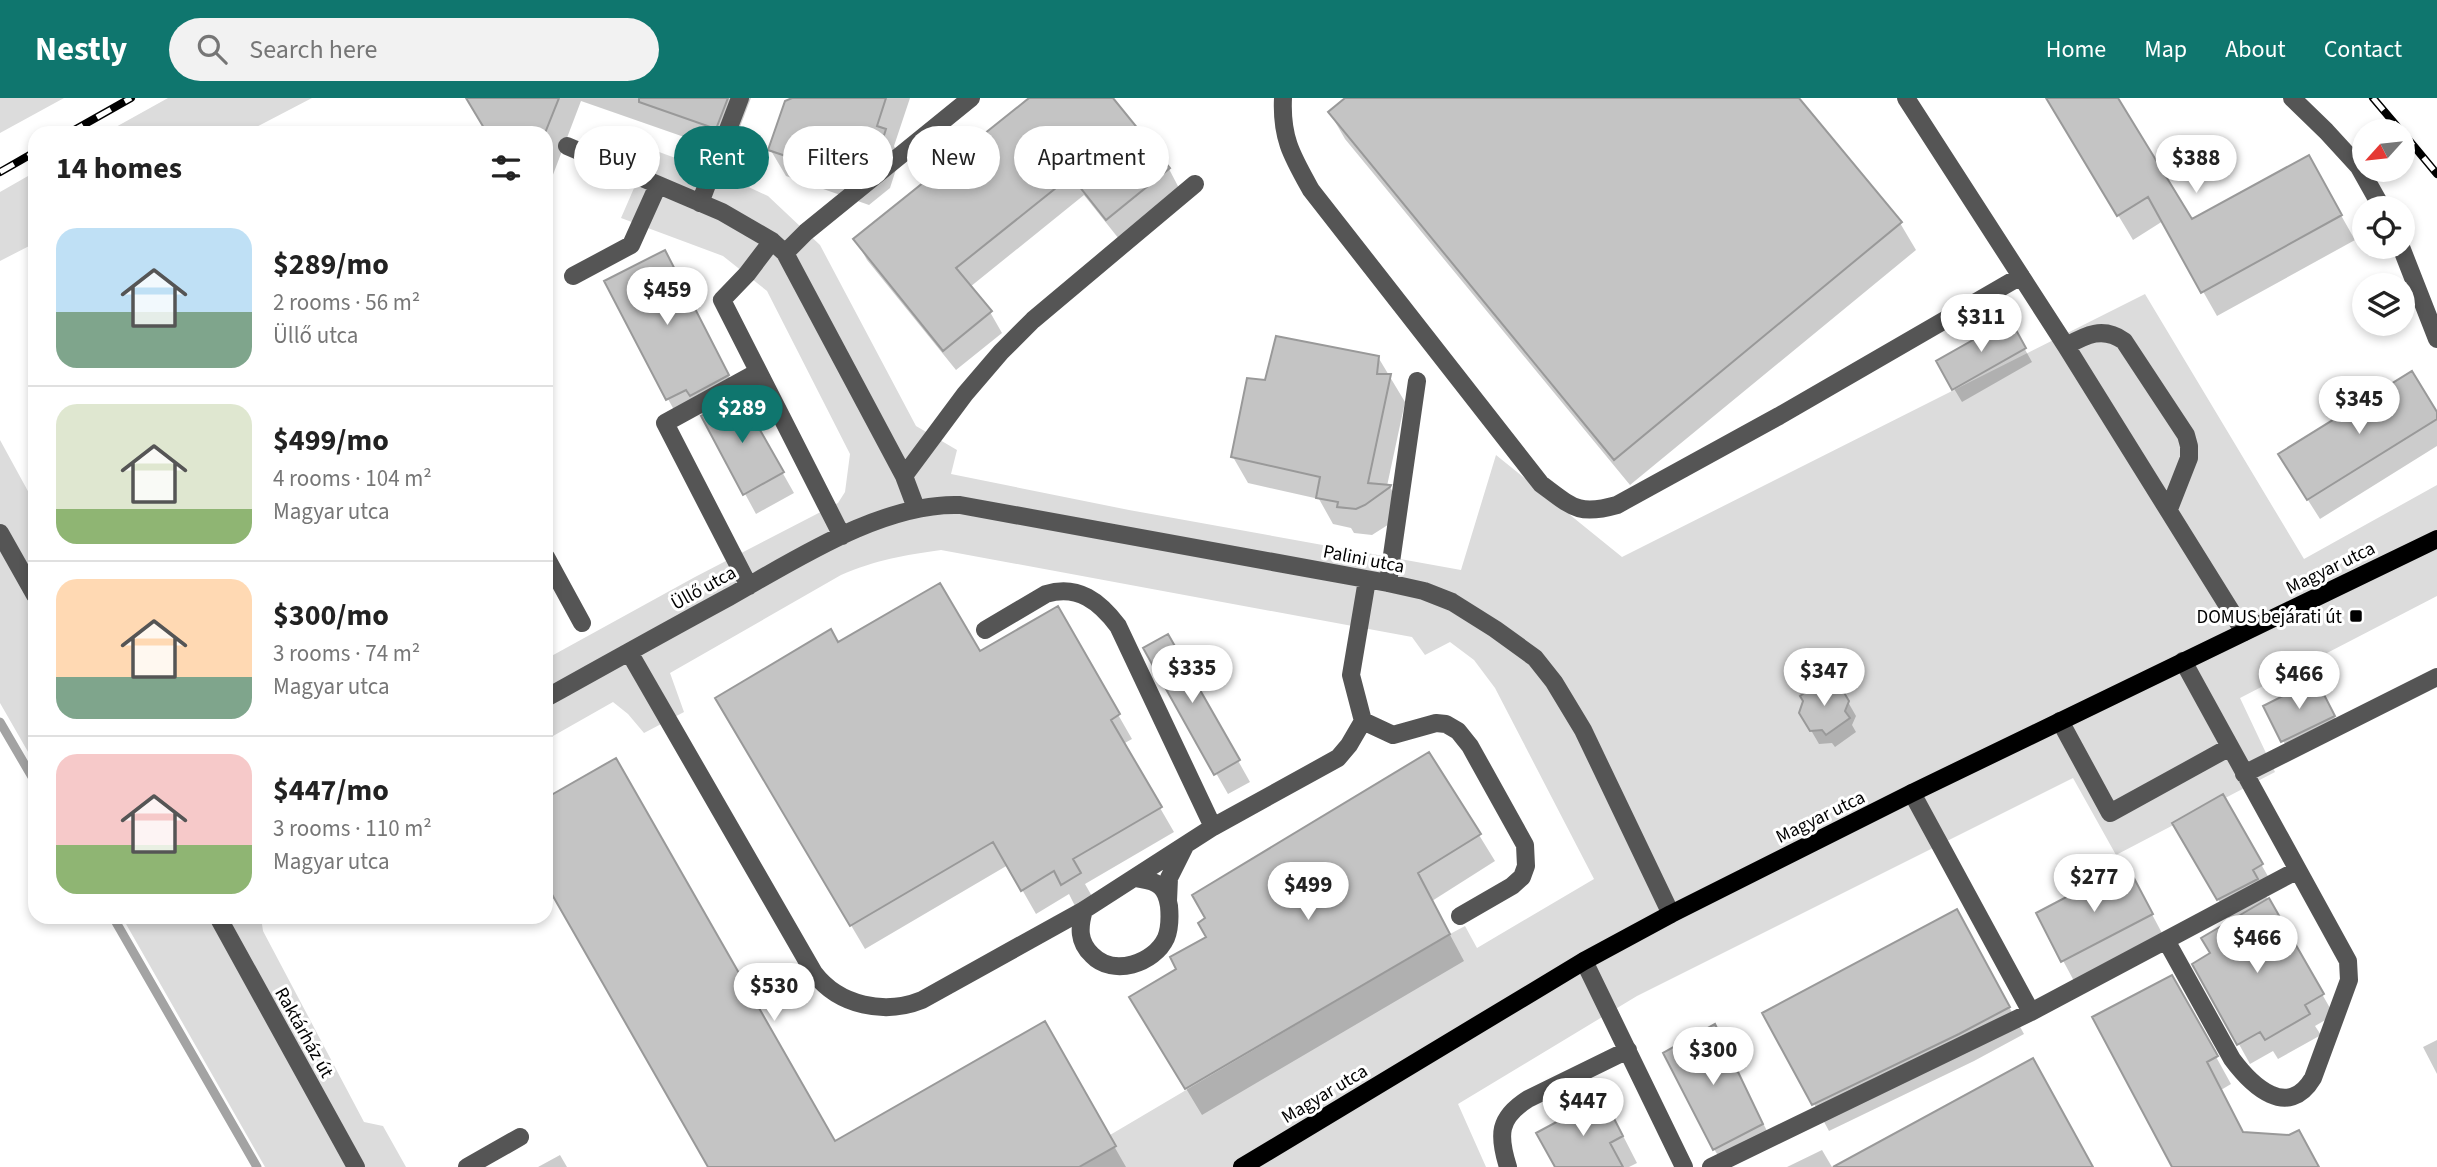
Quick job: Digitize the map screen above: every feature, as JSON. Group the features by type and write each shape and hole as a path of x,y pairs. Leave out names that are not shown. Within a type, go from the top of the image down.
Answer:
{"main road":[{"name":"Magyar utca","path":"1242,1167 1584,961 1671,914 1912,793 2437,539"}],"street":[{"path":"700,203 740,98"},
{"path":"842,536 722,300 779,247 806,232 971,98"},
{"path":"1283,98 1282,121 1287,144 1311,190 1541,484 1580,510 1597,511 1617,505 1791,409 2021,276"},
{"path":"1906,98 2169,509 2244,632"},
{"path":"2292,98 2358,167 2375,196"},
{"path":"567,146 574,149"},
{"path":"904,476 965,394 1009,344 1033,320 1195,184"},
{"path":"660,185 722,212 779,247 904,476 916,508"},
{"path":"573,275 631,245 657,189"},
{"path":"2406,259 2437,339"},
{"path":"2062,341 2098,332 2116,335 2124,341 2186,435 2189,458 2169,509"},
{"path":"749,586 665,422 758,372"},
{"path":"1388,583 1417,381"},
{"name":"Palini utca","path":"884,519 916,508 960,505 1388,583 1424,591 1452,602 1535,658 1554,682 1583,730 1671,914"},
{"name":"Üllő utca","path":"553,694 842,536 884,519"},
{"path":"0,533 28,583"},
{"path":"553,570 582,623"},
{"path":"629,652 820,981 839,995 863,1005 905,1007 1084,910 1213,827 1338,758 1363,720 1350,675 1367,580"},
{"path":"985,630 1055,591 1085,595 1103,607 1118,626 1213,827"},
{"path":"2167,942 2232,1059 2245,1076 2259,1089 2276,1097 2298,1095 2306,1089 2313,1078 2349,980 2348,961 2183,662"},
{"path":"2244,774 2437,677"},
{"path":"1363,720 1393,735 1436,723 1446,724 1458,732 1470,746 1519,831 1528,855 1522,877 1512,886 1460,916"},
{"path":"2060,721 2110,813 2230,747"},
{"path":"1912,793 2031,1012"},
{"path":"1084,910 1080,926 1083,943 1098,961 1118,968 1139,961 1161,946 1170,925 1169,878 1185,845"},
{"path":"1711,1167 2031,1012 2298,870"},
{"path":"1135,878 1153,881 1160,886 1168,901"},
{"name":"Raktárház út","path":"222,924 356,1167"},
{"path":"1584,961 1684,1167"},
{"path":"1508,1167 1501,1128 1514,1108 1628,1050"},
{"path":"467,1167 520,1137"}],"shaded area":[{"path":"0,98 64,98 0,133"},
{"path":"168,98 312,98 258,126 118,126"},
{"path":"660,152 674,157 674,189 753,189 768,196 820,245 916,426 957,450 951,474 1129,510 1461,570 1496,455 1622,557 2145,294 2304,559 2437,485 2437,596 2240,698 2275,772 2116,855 2073,778 1637,996 1458,1104 1486,1167 1079,1167 1116,1146 1110,1135 1450,934 1465,926 1477,948 1594,879 1495,688 1474,660 1450,642 1425,655 1412,637 941,550 866,565 841,575 670,673 684,712 644,733 628,714 613,702 553,736 553,655 838,503 845,492 850,454 767,291 723,256 621,218 634,189 660,189"},
{"path":"28,176 28,247 0,261 0,192"},
{"path":"0,440 28,491 28,752 0,703"},
{"path":"126,924 262,924 263,931 364,1122 383,1126 406,1167 265,1167"}],"building":[{"path":"466,98 559,98 548,126 483,126"},
{"path":"639,98 728,98 717,126 707,126 639,102"},
{"path":"792,98 886,98 877,126 783,126 783,155 769,150 769,147 785,101"},
{"path":"1029,98 1113,98 1136,126 1014,126 1014,189 1055,189 956,268 992,311 943,351 853,239 915,189 1000,189 1000,126 994,126"},
{"path":"1345,98 1799,98 1902,222 1614,460 1328,112"},
{"path":"2046,98 2118,98 2192,219 2309,155 2342,215 2201,293 2148,197 2117,216"},
{"path":"1081,189 1144,189 1106,220"},
{"path":"665,250 729,375 690,396 686,390 666,400 604,281"},
{"path":"2010,319 2026,348 1952,390 1936,361"},
{"path":"1276,336 1379,356 1377,374 1391,374 1368,483 1391,485 1365,505 1356,509 1337,507 1338,502 1316,498 1320,477 1231,457 1247,378 1265,380"},
{"path":"2412,371 2437,412 2437,419 2307,500 2278,454"},
{"path":"740,395 784,472 743,495 701,416"},
{"path":"940,583 980,651 1058,606 1120,714 1111,720 1162,807 1073,859 1081,873 1061,885 1054,871 1021,891 993,842 850,926 715,698 831,629 838,642"},
{"path":"1168,634 1240,760 1214,775 1143,648"},
{"path":"2316,679 2335,716 2281,742 2263,706"},
{"path":"1823,680 1828,686 1839,684 1849,701 1845,711 1850,718 1826,735 1822,730 1810,731 1799,713 1803,701 1800,696"},
{"path":"1429,752 1481,834 1418,873 1450,934 1185,1089 1129,997 1176,969 1170,957 1206,937 1198,923 1205,918 1192,895"},
{"path":"616,758 835,1141 1045,1021 1116,1146 1079,1167 708,1167 553,896 553,794"},
{"path":"2223,794 2263,864 2253,870 2258,879 2217,900 2172,823"},
{"path":"2127,865 2153,914 2061,962 2036,913"},
{"path":"2269,898 2324,994 2305,1005 2310,1014 2265,1040 2260,1032 2237,1045 2192,964 2210,953 2201,938"},
{"path":"1957,909 2010,1007 1812,1105 1762,1013"},
{"path":"2172,975 2218,1056 2207,1062 2243,1132 2289,1135 2299,1130 2319,1167 2172,1167 2092,1017"},
{"path":"1715,1024 1763,1124 1713,1150 1663,1053"},
{"path":"2033,1058 2093,1167 1833,1167"},
{"path":"1603,1097 1623,1136 1610,1143 1623,1167 1555,1167 1536,1133"}],"waterway":[{"path":"0,722 28,770"},
{"path":"117,924 257,1167"}],"railway":[{"path":"81,126 131,98"},
{"path":"2373,98 2391,119"},
{"path":"2415,147 2437,174"},
{"path":"0,172 28,156"}],"place":[{"name":"DOMUS bejárati út","path":"2356,616"}]}
